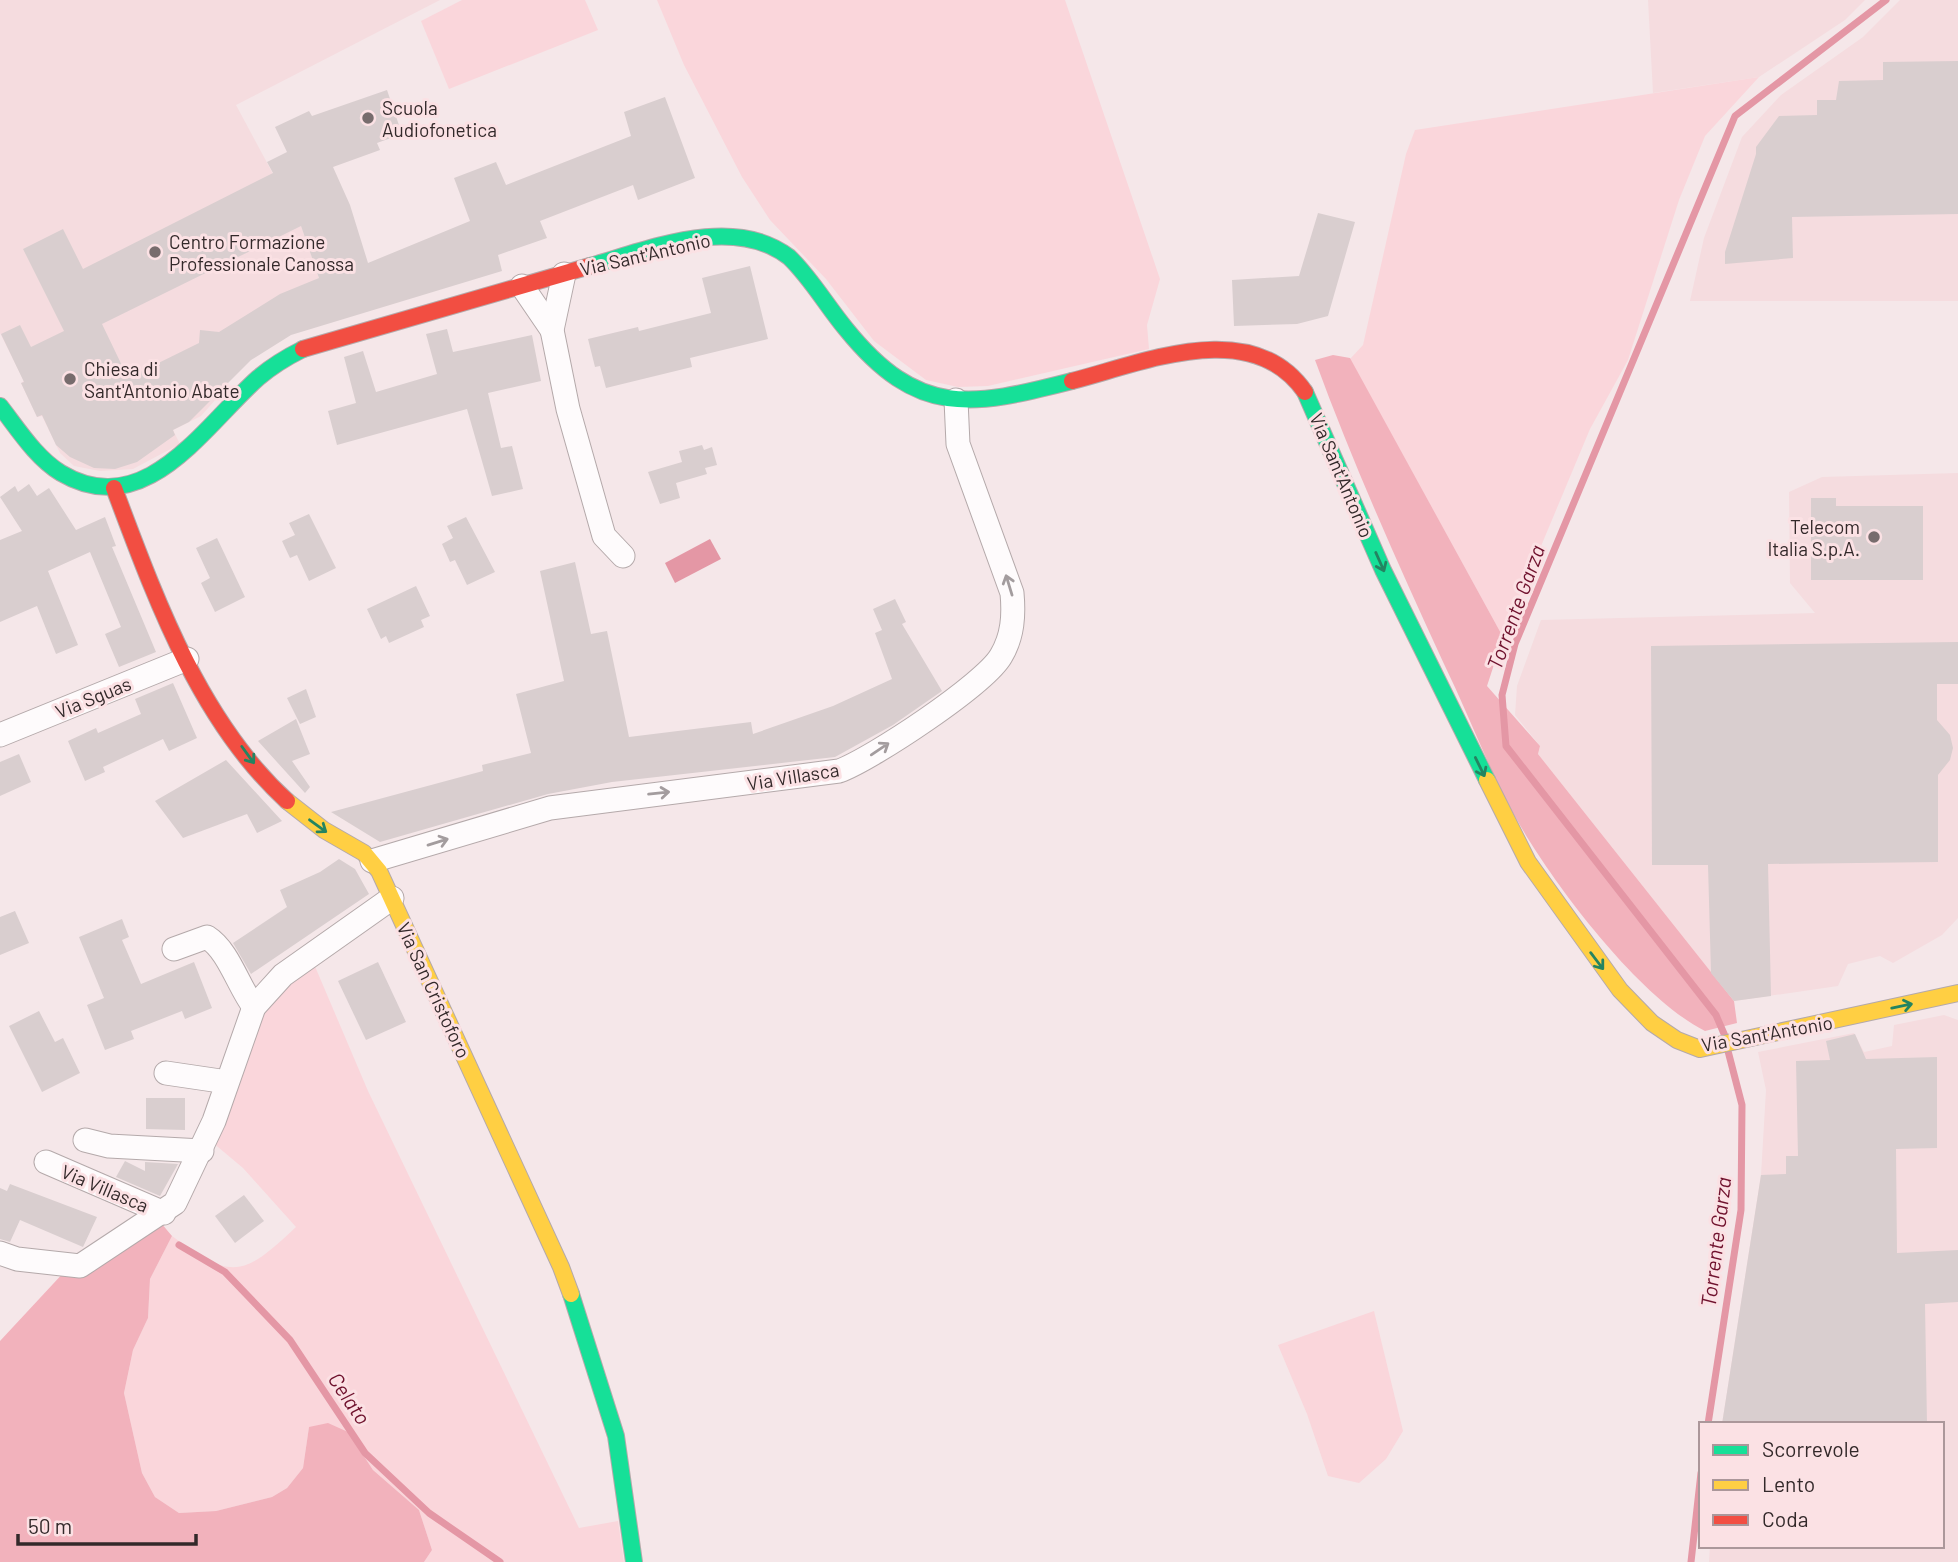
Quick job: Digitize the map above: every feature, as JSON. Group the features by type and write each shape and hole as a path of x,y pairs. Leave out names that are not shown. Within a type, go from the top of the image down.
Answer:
{"street":[{"name":"Via Sant'Antonio","path":"0,406 35,450 60,473 75,482 114,488 144,480 183,454 256,380 289,356 583,266 716,237 763,242 791,258 855,344 883,370 910,386 956,400 1001,399 1188,351 1242,349 1257,353 1287,370 1310,401 1383,570 1528,862 1580,937 1629,999 1666,1032 1700,1049 1958,993"},
{"name":"Via Sant'Antonio","path":"552,330 564,274"},
{"name":"Via Sant'Antonio","path":"522,286 552,330 575,442 604,536 618,561"},
{"name":"Via Villasca","path":"372,861 550,808 839,771 871,755 977,682 994,666 1007,644 1013,605 1012,593 958,444 956,400"},
{"name":"Via San Cristoforo","path":"114,488 142,564 187,659 227,726 269,784 319,827 362,852 372,861 392,898 561,1267 596,1366 616,1436 634,1562"},
{"name":"Via Sguas","path":"0,735 187,659"},
{"name":"Via Villasca","path":"0,1253 17,1259 80,1266 176,1203 202,1151 254,1007 283,975 392,898"},
{"path":"174,949 207,937 218,943 240,988 254,1007"},
{"name":"Via Sant'Antonio","path":"1931,999 1958,1006"},
{"path":"166,1073 227,1083"},
{"name":"Via Villasca","path":"85,1140 108,1146 202,1151"},
{"name":"Via Villasca","path":"46,1163 164,1213"}],"shaded area":[{"name":"Centro Formazione Professionale Canossa","path":"0,0 440,0 236,105 301,226 319,278 199,344 225,389 201,416 173,430 180,444 133,469 100,471 74,466 60,453 42,416 37,417 21,383 24,381 0,333"},
{"path":"462,0 585,0 598,30 449,89 421,21"},
{"path":"657,0 1065,0 1160,279 1147,325 1149,349 988,386 958,387 926,380 874,341 826,279 770,220 742,177 684,65"},
{"path":"1648,0 1865,0 1845,20 1759,77 1653,93"},
{"path":"1900,0 1958,0 1958,301 1690,301 1704,238 1742,137 1781,95 1863,37"},
{"path":"1759,77 1705,136 1679,200 1628,360 1590,429 1503,637 1350,359 1363,345 1406,154 1415,130"},
{"path":"1333,355 1350,358 1503,637 1487,686 1540,746 1538,754 1734,1001 1737,1023 1705,1031 1680,1016 1654,994 1628,969 1579,911 1521,827 1490,767 1345,437 1315,360"},
{"path":"1958,473 1958,918 1942,935 1893,963 1880,956 1848,964 1838,986 1734,1001 1538,754 1540,746 1515,715 1517,686 1541,620 1815,613 1790,583 1789,492 1822,477"},
{"path":"710,539 721,559 675,583 665,563"},
{"path":"311,957 368,1091 579,1528 618,1521 624,1562 424,1562 432,1550 419,1510 373,1470 348,1432 309,1427 303,1468 287,1488 272,1497 216,1511 179,1513 155,1497 142,1473 124,1393 133,1350 148,1318 150,1279 172,1236 209,1260 223,1266 236,1267 249,1264 262,1256 296,1227 243,1168 212,1142 258,1009"},
{"path":"1944,1015 1958,1020 1958,1562 1709,1562 1710,1548 1944,1548 1944,1422 1722,1422 1761,1175 1766,1090 1758,1052 1854,1033 1864,1052 1892,1046 1894,1025"},
{"path":"161,1223 172,1236 150,1279 148,1318 133,1350 124,1393 142,1473 155,1497 179,1513 216,1511 272,1497 287,1488 303,1468 309,1427 328,1423 348,1432 373,1470 419,1510 432,1550 424,1562 0,1562 0,1341 66,1270"},
{"path":"1374,1311 1403,1431 1386,1459 1359,1483 1328,1476 1307,1414 1278,1345"}],"building":[{"path":"1958,61 1958,214 1792,217 1793,258 1725,264 1725,252 1756,147 1779,116 1817,115 1817,100 1836,100 1839,81 1883,80 1883,62"},
{"path":"387,90 402,134 377,143 380,150 333,167 350,205 368,263 470,221 454,178 496,162 506,185 631,136 624,112 665,97 695,178 638,200 633,185 540,221 547,238 498,255 502,271 291,335 251,360 189,422 173,430 175,435 137,462 115,469 94,468 70,457 56,445 42,415 37,417 1,334 20,325 31,347 64,331 23,249 63,229 83,269 273,173 267,162 287,152 275,127 309,111 312,116","holes":["301,226 319,278 280,294 219,332 200,330 199,343 128,378 102,324"]},
{"path":"1318,213 1355,222 1328,316 1297,324 1234,326 1232,280 1299,276"},
{"path":"750,266 768,339 690,358 692,367 606,388 600,366 595,367 588,339 638,327 639,331 711,313 702,278"},
{"path":"447,329 453,352 532,335 541,381 488,393 501,448 512,446 523,489 492,496 467,409 337,445 328,411 356,403 344,357 363,351 376,392 437,374 426,334"},
{"path":"702,445 704,450 712,447 717,465 705,468 707,474 676,483 680,498 660,504 648,472 682,462 679,451"},
{"path":"29,484 37,496 49,488 76,530 105,517 116,546 112,547 156,652 119,667 105,634 121,627 90,552 48,571 78,645 56,654 37,606 0,622 0,540 22,531 0,497 15,486 18,492"},
{"path":"1811,498 1836,498 1836,506 1923,506 1923,580 1811,580"},
{"path":"309,514 336,568 309,581 297,555 290,558 282,541 295,535 289,523"},
{"path":"466,517 495,572 467,585 455,560 450,562 442,544 453,538 447,526"},
{"path":"217,538 245,597 215,612 201,583 210,578 196,548"},
{"path":"575,562 591,634 607,631 629,737 751,722 753,734 833,706 892,679 875,633 882,630 873,609 895,599 906,622 902,624 942,691 893,725 835,757 612,782 548,794 380,842 331,812 483,771 482,765 531,753 516,694 564,681 540,571"},
{"path":"416,586 430,616 421,620 424,627 389,643 386,636 381,639 367,609"},
{"path":"1958,642 1958,684 1937,684 1937,720 1950,735 1953,748 1950,760 1938,775 1938,862 1768,864 1771,996 1734,1001 1711,973 1708,865 1652,865 1651,646"},
{"path":"173,683 197,738 169,751 163,739 103,767 105,772 85,781 68,741 96,728 98,733 141,714 135,699"},
{"path":"306,689 316,717 300,724 287,698"},
{"path":"296,719 310,754 292,761 310,787 305,793 258,741"},
{"path":"19,754 31,782 0,796 0,762"},
{"path":"226,760 282,821 257,833 247,814 183,838 155,801"},
{"path":"339,859 355,869 369,894 251,974 233,943 287,907 280,890 320,872"},
{"path":"15,911 29,943 0,955 0,917"},
{"path":"122,919 129,937 122,940 141,984 194,962 212,1008 185,1019 182,1011 131,1031 134,1039 105,1050 87,1005 104,998 79,937"},
{"path":"378,962 406,1022 366,1040 338,981"},
{"path":"39,1011 55,1042 63,1038 80,1073 42,1092 9,1026"},
{"path":"1855,1034 1866,1059 1937,1057 1937,1148 1896,1149 1897,1253 1958,1250 1958,1302 1925,1304 1927,1422 1722,1422 1761,1175 1786,1174 1786,1156 1798,1156 1796,1061 1830,1060 1826,1041"},
{"path":"146,1098 185,1098 185,1130 146,1129"},
{"path":"125,1161 145,1171 145,1162 178,1164 160,1196 116,1177"},
{"path":"10,1184 97,1217 83,1247 20,1220 10,1242 0,1239 0,1188 7,1191"},
{"path":"244,1195 264,1221 235,1243 215,1216"}],"waterway":[{"name":"Torrente Garza","path":"1725,1036 1716,1015 1506,746 1502,695 1515,644 1735,116 1886,0"},
{"name":"Torrente Garza","path":"1708,1422 1741,1210 1742,1105 1728,1051"},
{"name":"Celato","path":"179,1245 225,1272 290,1340 365,1453 429,1513 500,1562"},
{"name":"Torrente Garza","path":"1691,1562 1699,1491"}],"traffic: fast":[{"path":"590,266 691,239 717,236 743,238 767,244 789,257 872,358 897,378 923,391 948,398 975,399 1004,396 1072,381"},
{"path":"0,406 35,451 52,467 91,485 120,486 146,478 171,462 258,378 303,349"},
{"path":"1305,392 1383,570 1487,780"},
{"path":"571,1294 616,1436 634,1562"}],"traffic: slow":[{"path":"1487,780 1528,862 1620,990 1652,1023 1677,1040 1700,1049 1958,993"},
{"path":"287,801 324,830 364,853 379,871 571,1294"}],"traffic: jam":[{"path":"303,349 590,266"},
{"path":"1072,381 1163,356 1227,350 1256,355 1283,369 1305,392"},
{"path":"114,488 164,614 204,696 256,769 287,801"}],"place":[{"name":"Scuola Audiofonetica","path":"368,118"},
{"name":"Centro Formazione Professionale Canossa","path":"155,252"},
{"name":"Chiesa di Sant'Antonio Abate","path":"70,379"},
{"name":"Telecom Italia S.p.A.","path":"1874,537"}]}
